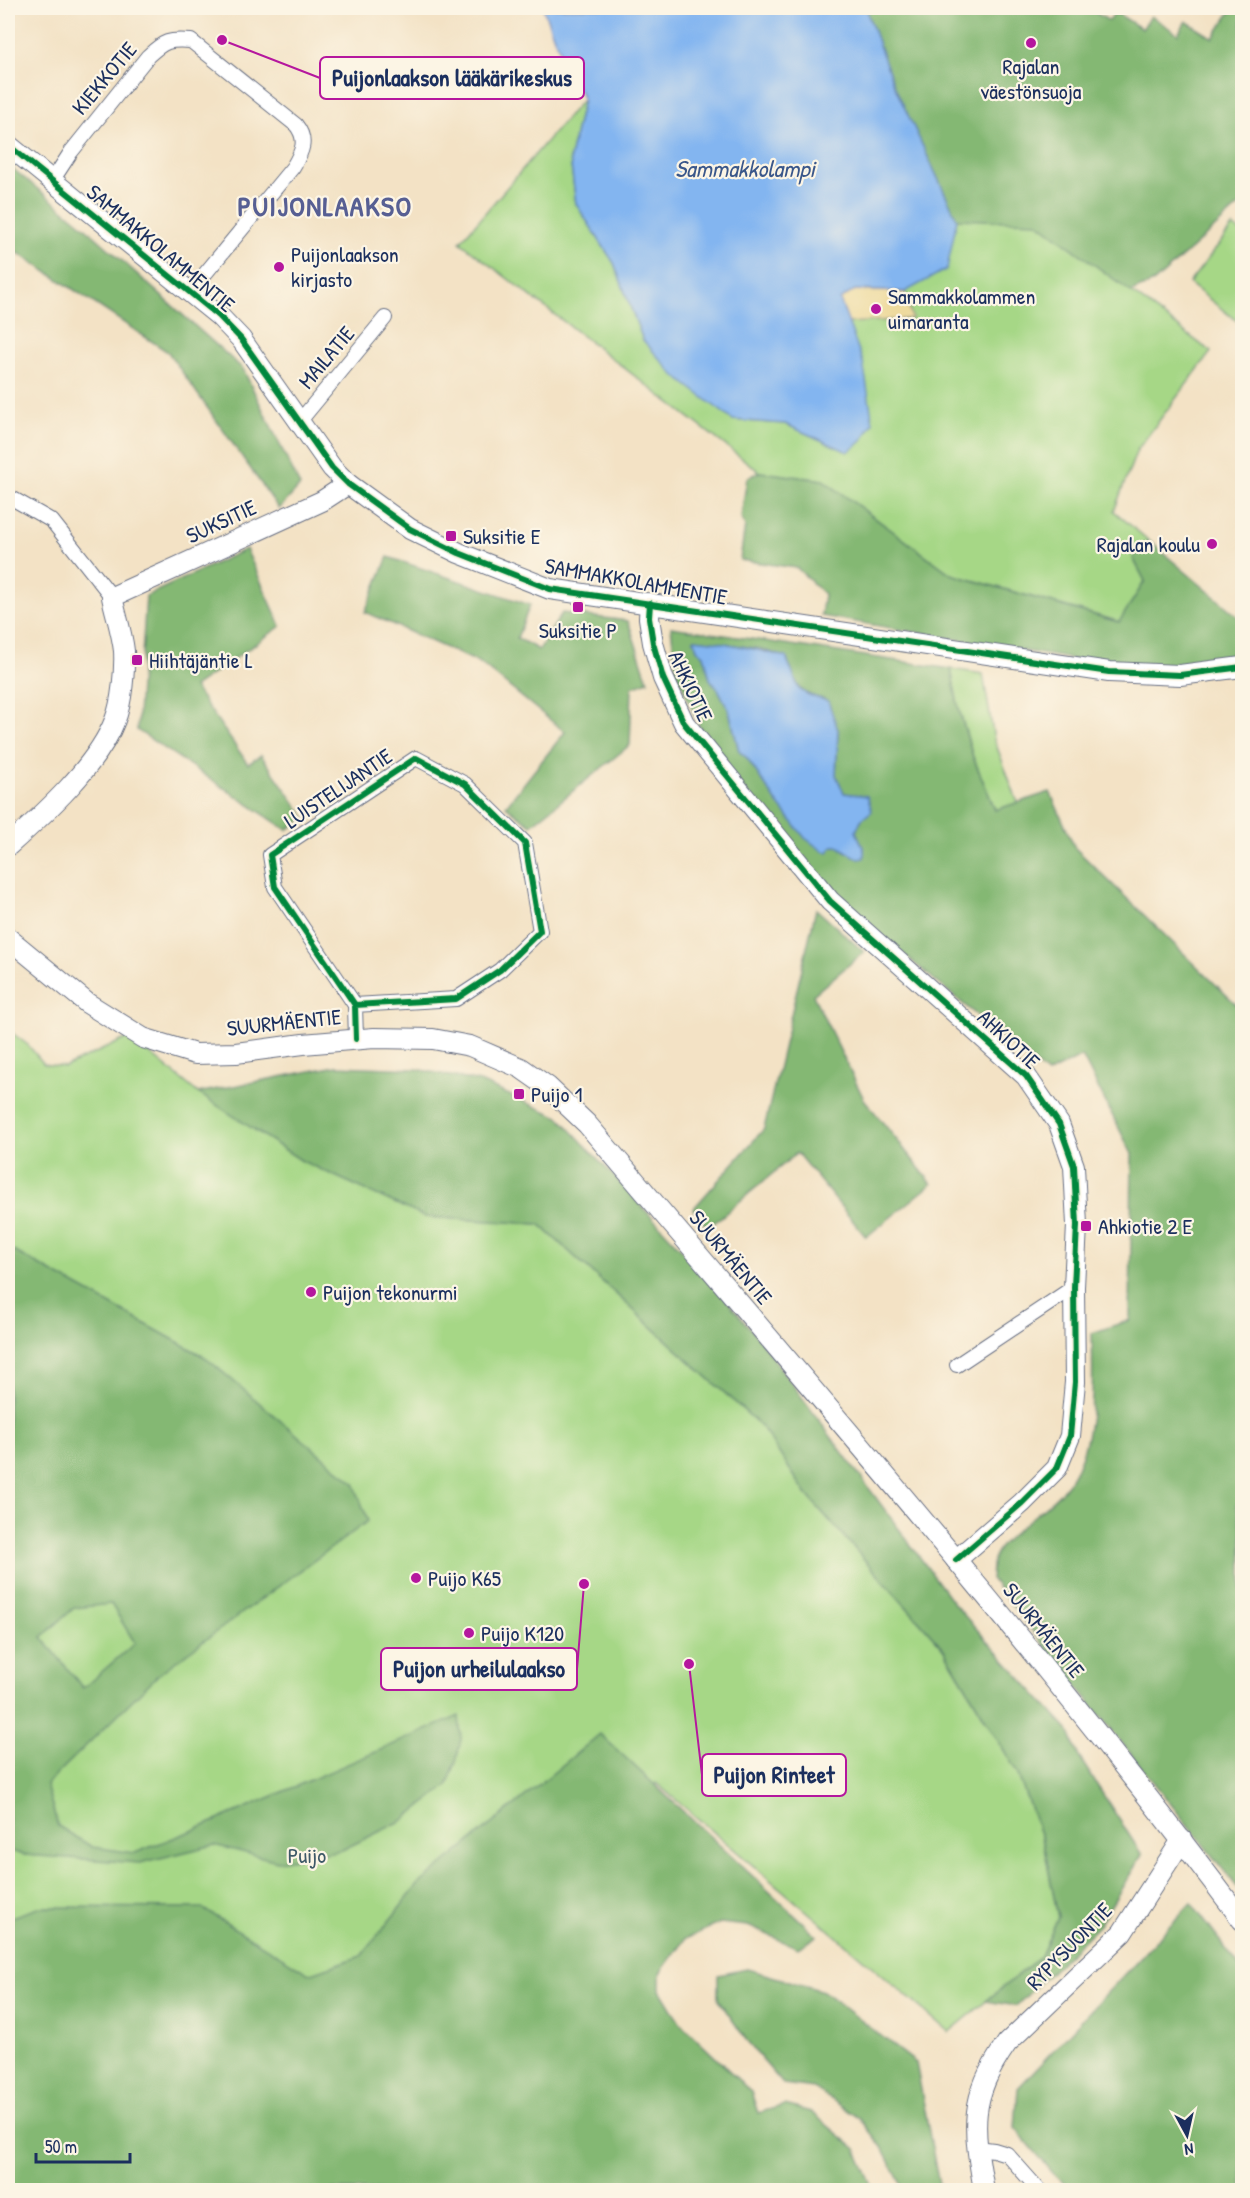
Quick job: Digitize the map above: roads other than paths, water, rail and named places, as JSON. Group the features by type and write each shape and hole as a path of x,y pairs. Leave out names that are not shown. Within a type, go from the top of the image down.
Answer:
{"street":[{"name":"KIEKKOTIE","path":"52,180 77,144 148,56 162,43 175,39 191,41 296,125 302,132 302,153 190,292"},
{"name":"SAMMAKKOLAMMENTIE","path":"8,145 219,316 241,339 332,468 348,484 410,528 469,558 550,589 1109,672 1180,675 1242,667"},
{"name":"MAILATIE","path":"299,422 385,318"},
{"name":"SUKSITIE","path":"112,597 322,501 348,484"},
{"path":"8,496 52,521 112,597 124,651 122,689 116,719 102,746 67,790 8,846"},
{"name":"AHKIOTIE","path":"650,603 652,643 663,678 684,723 830,901 1026,1076 1059,1124 1074,1166 1077,1225 1074,1287 1075,1382 1070,1437 1057,1468 1022,1503 956,1560"},
{"name":"LUISTELIJANTIE","path":"416,758 465,784 525,843 540,931 500,970 456,999 355,1005 275,887 270,855 416,758"},
{"name":"SUURMÄENTIE","path":"8,938 87,1003 143,1038 195,1054 236,1053 357,1039 433,1039 470,1046 520,1068 548,1087 594,1133 956,1560 1182,1840 1242,1920"},
{"path":"355,1005 357,1039"},
{"path":"957,1365 1074,1287"},
{"name":"RYPYSUONTIE","path":"976,2148 975,2112 982,2087 994,2062 1007,2043 1122,1933 1182,1840"},
{"path":"984,2190 976,2148 1007,2154 1039,2190"}],"water":[{"name":"Sammakkolampi","path":"543,8 867,8 893,83 957,219 947,269 905,292 855,290 840,300 863,362 873,423 861,442 848,452 785,424 733,420 675,376 643,340 614,263 576,204 570,158 583,99 554,38"},
{"path":"694,639 740,646 786,657 799,689 808,695 828,701 838,730 836,775 844,793 867,796 872,811 861,820 856,831 864,850 864,858 859,859 838,846 833,846 828,852 823,851 805,838 776,801 747,758 739,751 729,710 710,679 704,655 697,649"}],"place":[{"name":"Puijonlaakson lääkärikeskus","path":"222,40"},
{"name":"Rajalan väestönsuoja","path":"1031,43"},
{"name":"Puijonlaakson kirjasto","path":"279,267"},
{"name":"Sammakkolammen uimaranta","path":"876,309"},
{"name":"Suksitie E","path":"451,536"},
{"name":"Rajalan koulu","path":"1212,544"},
{"name":"Suksitie P","path":"578,607"},
{"name":"Hiihtäjäntie L","path":"137,660"},
{"name":"Puijo 1","path":"519,1094"},
{"name":"Ahkiotie 2 E","path":"1086,1226"},
{"name":"Puijon tekonurmi","path":"311,1292"},
{"name":"Puijo K65","path":"416,1578"},
{"name":"Puijon urheilulaakso","path":"584,1584"},
{"name":"Puijo K120","path":"469,1633"},
{"name":"Puijon Rinteet","path":"689,1664"}],"district":[{"name":"PUIJONLAAKSO","path":"325,206"}],"park label":[{"name":"Puijo","path":"307,1855"}]}
